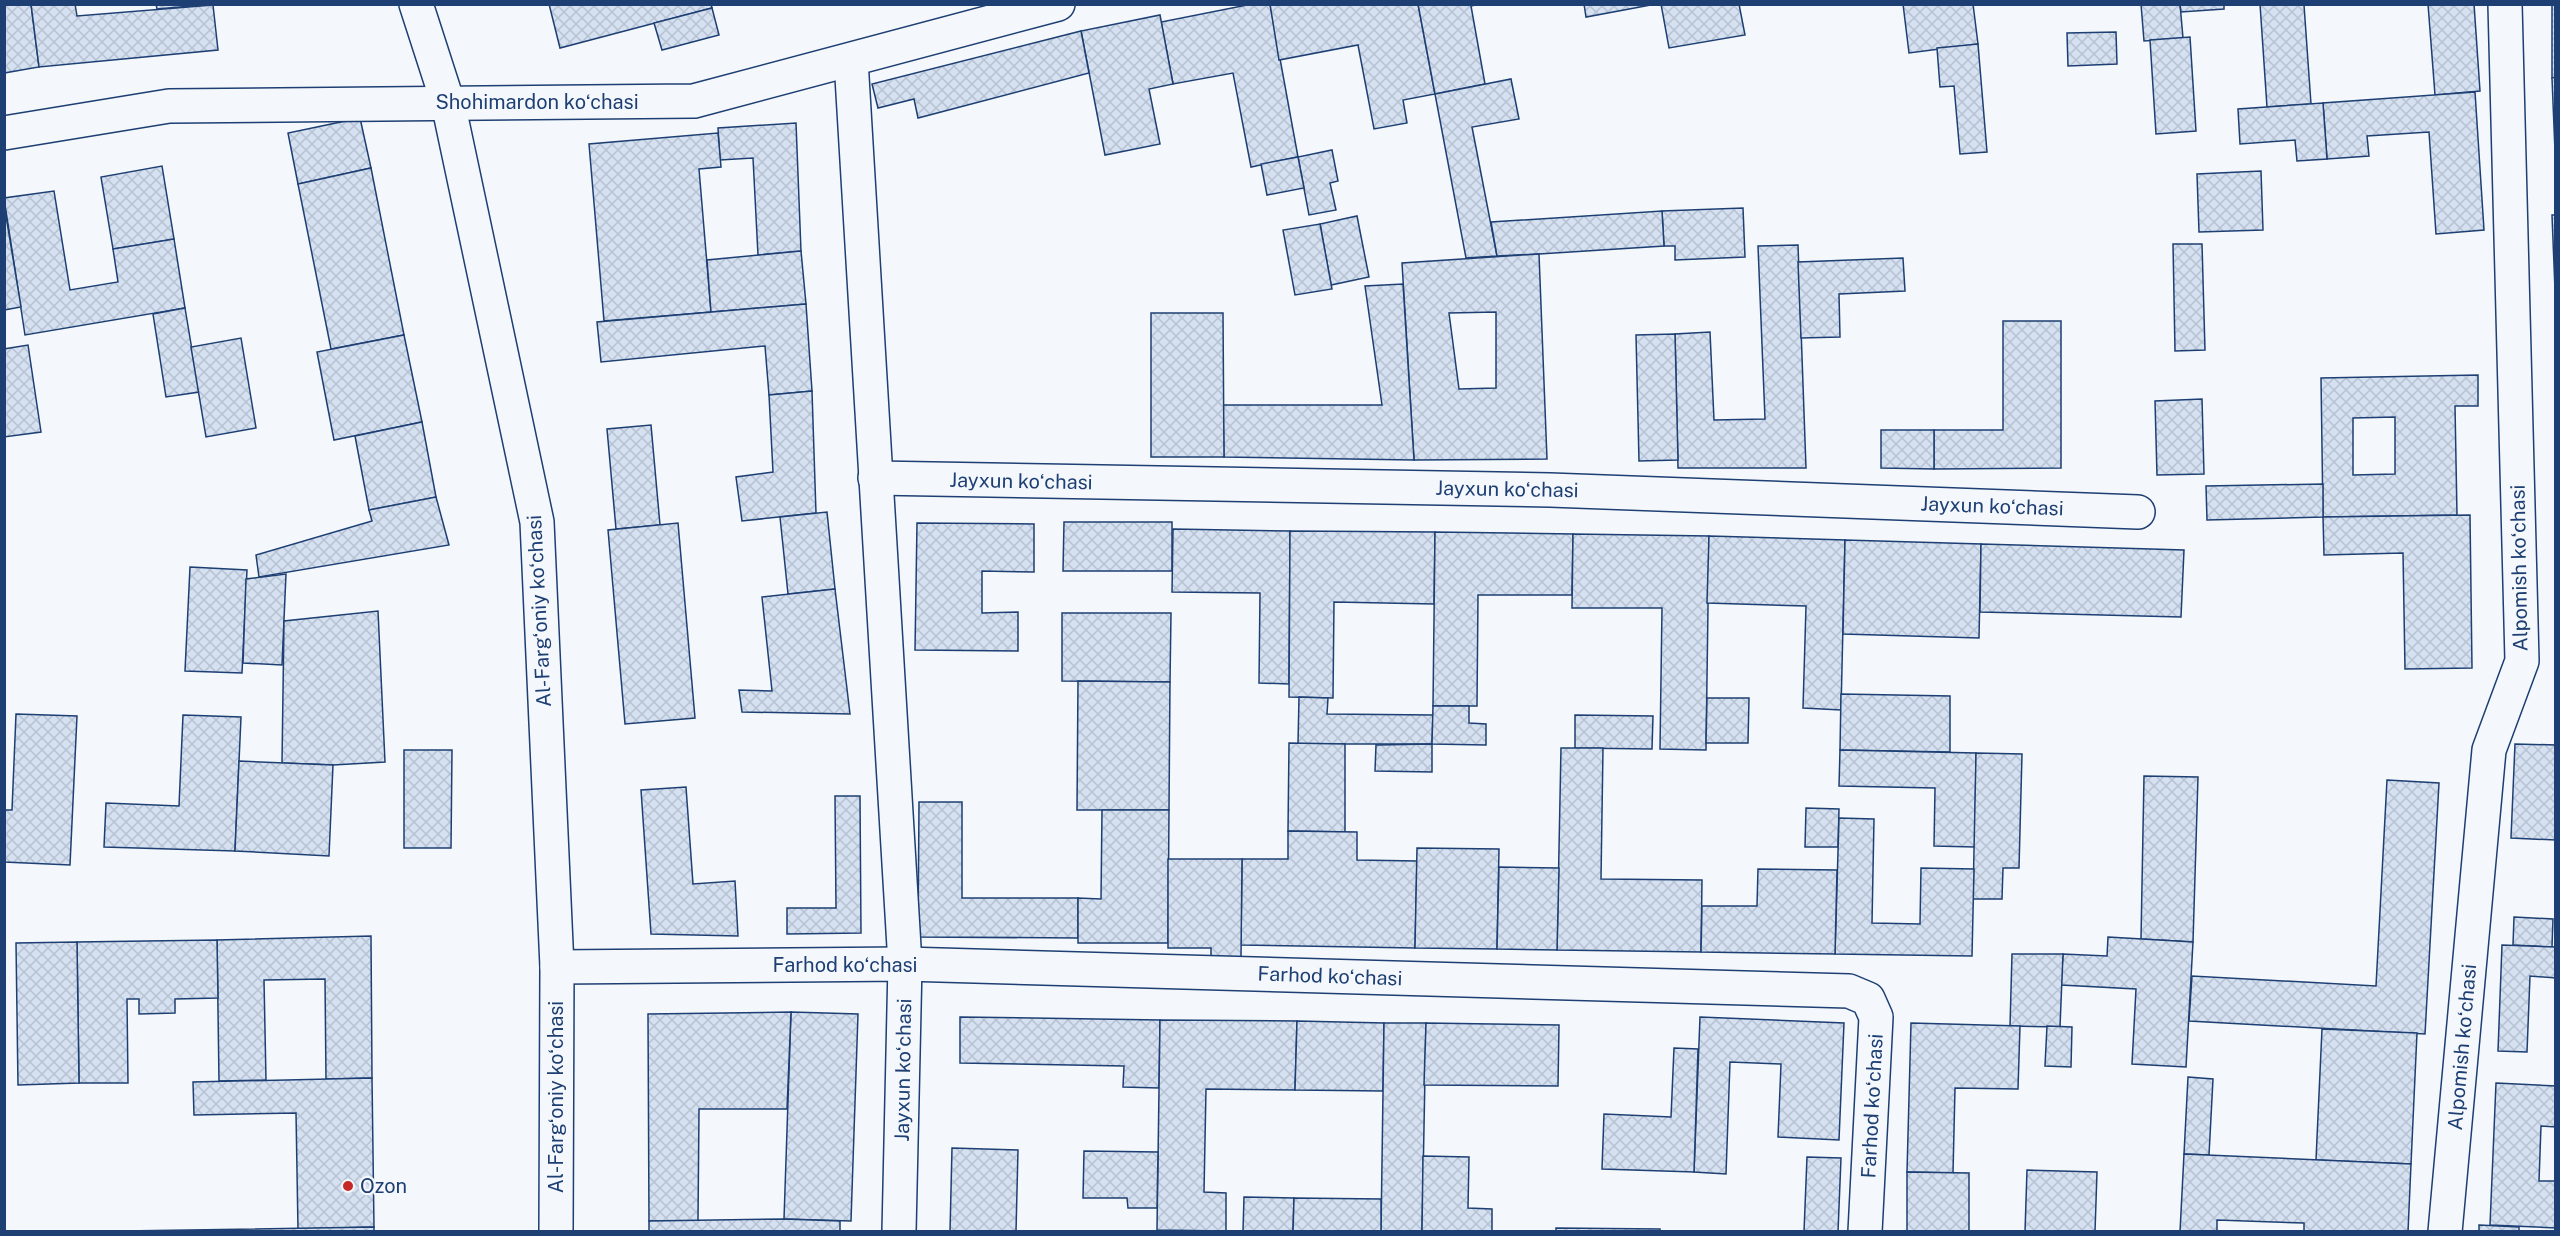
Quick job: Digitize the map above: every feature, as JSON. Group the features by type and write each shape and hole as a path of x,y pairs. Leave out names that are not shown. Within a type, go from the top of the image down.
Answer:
{"street":[{"name":"Al-Fargʻoniy koʻchasi","path":"416,4 448,103 537,522 557,967 556,1232"},
{"name":"Shohimardon koʻchasi","path":"4,133 169,106 694,101 1058,4"},
{"name":"Alpomish koʻchasi","path":"2445,1232 2489,750 2522,661 2505,4"},
{"name":"Jayxun koʻchasi","path":"851,60 905,964 899,1232"},
{"name":"Jayxun koʻchasi","path":"875,478 1550,490 2138,512"},
{"name":"Farhod koʻchasi","path":"557,967 905,964 1849,991 1868,999 1876,1017 1865,1232"}],"building":[{"path":"4,4 31,4 39,67 4,73"},
{"path":"31,4 75,4 77,16 213,5 218,50 39,67"},
{"path":"156,4 202,4 202,5 157,9"},
{"path":"549,4 711,4 712,8 560,48"},
{"path":"1252,4 1270,4 1298,157 1251,167 1233,73 1173,84 1161,22"},
{"path":"1270,4 1418,4 1435,94 1403,100 1407,123 1374,129 1358,45 1279,60"},
{"path":"1418,4 1480,4 1471,6 1485,84 1435,94"},
{"path":"1584,4 1656,4 1586,17"},
{"path":"1661,4 1739,4 1745,35 1669,48"},
{"path":"1903,4 1973,4 1978,44 1909,53"},
{"path":"2141,4 2180,4 2183,38 2144,41"},
{"path":"2180,4 2224,4 2224,9 2181,12"},
{"path":"2260,4 2315,4 2304,5 2311,104 2267,107"},
{"path":"2428,4 2474,4 2480,91 2435,95"},
{"path":"2552,4 2556,4 2556,77 2552,78"},
{"path":"712,8 719,35 662,50 654,23"},
{"path":"1160,15 1173,84 1149,89 1160,144 1105,155 1081,31"},
{"path":"1081,31 1089,73 918,118 914,99 878,108 872,84"},
{"path":"2116,32 2117,64 2068,66 2067,33"},
{"path":"2190,37 2196,131 2156,134 2150,40"},
{"path":"1978,44 1987,152 1960,154 1954,86 1940,87 1937,48"},
{"path":"2556,77 2556,176 2552,78"},
{"path":"1511,79 1519,119 1472,127 1497,256 1466,258 1435,94"},
{"path":"2475,92 2484,230 2436,234 2429,132 2367,136 2369,156 2327,159 2323,103"},
{"path":"2323,103 2327,159 2297,161 2295,140 2240,144 2238,109"},
{"path":"360,118 371,168 298,184 288,133"},
{"path":"796,123 801,251 758,255 753,158 720,160 718,128"},
{"path":"718,133 721,167 699,169 711,312 604,321 589,144"},
{"path":"1332,150 1338,181 1330,183 1336,210 1309,215 1298,157"},
{"path":"1298,157 1304,188 1267,195 1261,164"},
{"path":"162,166 174,239 113,249 101,177"},
{"path":"371,168 404,335 331,349 298,184"},
{"path":"2261,171 2263,230 2199,232 2197,174"},
{"path":"54,191 70,290 118,282 113,249 174,239 185,308 25,335 4,198"},
{"path":"4,204 21,307 4,310"},
{"path":"1743,208 1745,257 1675,260 1675,246 1664,246 1662,211"},
{"path":"1662,211 1664,246 1497,256 1491,222"},
{"path":"2552,215 2556,215 2556,315"},
{"path":"1357,216 1369,277 1331,285 1320,224"},
{"path":"1320,224 1332,289 1295,295 1283,230"},
{"path":"2173,244 2202,244 2205,350 2175,351"},
{"path":"1798,245 1806,468 1678,468 1675,334 1710,332 1714,420 1765,419 1758,246"},
{"path":"801,251 806,304 711,312 707,260"},
{"path":"1539,254 1547,459 1414,460 1402,263","holes":["1496,312 1496,388 1459,389 1449,313"]},
{"path":"1903,258 1905,291 1839,294 1840,337 1801,338 1798,262"},
{"path":"1403,284 1414,460 1224,457 1223,405 1382,405 1365,286"},
{"path":"806,304 812,391 769,395 765,346 601,362 597,322"},
{"path":"185,308 199,392 166,397 153,314"},
{"path":"1151,313 1223,313 1224,457 1151,457"},
{"path":"2003,321 2061,321 2061,468 1934,469 1934,430 2003,430"},
{"path":"1675,334 1678,460 1639,461 1636,335"},
{"path":"404,335 422,422 334,440 317,352"},
{"path":"241,338 256,428 206,437 191,347"},
{"path":"28,345 41,432 4,437 4,349"},
{"path":"2478,375 2478,406 2455,406 2457,515 2323,517 2321,378","holes":["2395,417 2395,474 2353,475 2353,418"]},
{"path":"812,391 816,513 742,521 736,477 773,472 769,395"},
{"path":"2202,399 2204,474 2157,475 2155,401"},
{"path":"422,422 436,497 369,510 355,436"},
{"path":"651,425 660,525 616,529 607,429"},
{"path":"1881,430 1934,430 1934,469 1881,468"},
{"path":"2323,484 2323,517 2207,520 2206,486"},
{"path":"436,497 449,545 259,577 256,555 372,521 369,510"},
{"path":"827,512 835,589 788,594 780,517"},
{"path":"2470,515 2472,668 2405,669 2403,553 2324,555 2323,517"},
{"path":"1064,522 1172,522 1172,571 1063,571"},
{"path":"678,523 695,718 625,724 608,530"},
{"path":"917,523 1034,524 1034,572 982,571 982,613 1018,612 1018,651 915,650"},
{"path":"1173,529 1290,531 1289,684 1259,683 1260,593 1172,592"},
{"path":"1290,531 1435,532 1434,604 1334,602 1333,698 1289,697"},
{"path":"1435,532 1573,534 1572,595 1478,595 1477,706 1433,706"},
{"path":"1573,534 1709,536 1706,750 1660,749 1662,608 1572,608"},
{"path":"1709,536 1845,540 1841,710 1803,708 1806,606 1707,603"},
{"path":"1845,540 1981,544 1979,638 1843,634"},
{"path":"1981,544 2184,550 2181,617 1980,612"},
{"path":"190,567 247,570 242,673 185,671"},
{"path":"286,574 282,665 243,663 246,579"},
{"path":"835,589 850,714 742,712 739,690 772,691 762,597"},
{"path":"378,611 385,762 333,765 282,763 284,621"},
{"path":"1062,613 1171,613 1170,682 1062,681"},
{"path":"1078,681 1170,682 1169,810 1077,810"},
{"path":"1841,694 1950,696 1950,752 1840,750"},
{"path":"1299,697 1328,698 1327,714 1433,715 1432,744 1298,744"},
{"path":"1707,698 1749,698 1748,743 1706,743"},
{"path":"1433,706 1469,706 1469,723 1486,724 1486,745 1432,744"},
{"path":"16,714 77,716 70,865 4,862 4,810 12,810"},
{"path":"183,715 241,717 235,851 104,847 106,803 179,806"},
{"path":"1575,715 1653,716 1652,749 1575,748"},
{"path":"1289,743 1345,744 1345,832 1288,831"},
{"path":"1432,744 1432,772 1375,771 1376,745"},
{"path":"2515,744 2556,745 2556,840 2511,838"},
{"path":"1561,748 1603,748 1601,879 1702,880 1701,952 1557,950"},
{"path":"404,750 452,750 451,848 404,848"},
{"path":"1840,750 1976,753 1975,847 1934,846 1935,788 1839,786"},
{"path":"1976,753 2022,754 2019,868 2003,868 2002,899 1973,899"},
{"path":"239,761 333,765 329,856 235,851"},
{"path":"2144,776 2198,777 2193,942 2141,939"},
{"path":"2387,780 2439,783 2425,1034 2189,1021 2192,976 2376,986"},
{"path":"686,787 693,884 735,881 738,936 651,934 641,790"},
{"path":"835,796 860,796 861,933 787,934 787,908 836,908"},
{"path":"919,802 962,802 962,898 1078,898 1078,938 918,937"},
{"path":"1806,808 1839,809 1838,847 1805,847"},
{"path":"1102,810 1169,810 1168,943 1078,943 1078,898 1101,899"},
{"path":"1839,818 1874,819 1872,923 1920,924 1921,868 1974,869 1972,956 1835,954"},
{"path":"1288,831 1357,832 1357,860 1417,861 1415,948 1241,945 1242,859 1288,859"},
{"path":"1417,848 1499,849 1497,949 1415,948"},
{"path":"1168,859 1242,859 1241,958 1211,958 1211,948 1168,948"},
{"path":"1499,867 1559,868 1557,950 1497,949"},
{"path":"1758,869 1837,870 1835,954 1701,952 1702,906 1757,906"},
{"path":"2514,917 2553,919 2552,947 2513,945"},
{"path":"371,936 372,1078 326,1079 325,979 264,980 266,1080 219,1081 217,940"},
{"path":"2108,937 2193,942 2186,1067 2132,1064 2136,989 2061,985 2063,954 2107,956"},
{"path":"217,940 218,998 175,999 175,1013 139,1014 139,999 127,999 128,1083 79,1083 77,942"},
{"path":"77,942 79,1083 18,1085 16,943"},
{"path":"2502,945 2556,947 2556,978 2530,976 2527,1052 2498,1051"},
{"path":"2012,954 2063,954 2060,1027 2010,1026"},
{"path":"791,1012 858,1014 851,1221 784,1219"},
{"path":"791,1012 787,1109 699,1109 698,1221 649,1221 648,1014"},
{"path":"960,1017 1160,1020 1159,1088 1123,1087 1124,1066 960,1063"},
{"path":"1700,1017 1844,1023 1839,1140 1778,1137 1781,1064 1730,1062 1726,1174 1694,1172"},
{"path":"1160,1020 1297,1021 1295,1090 1206,1089 1204,1192 1226,1193 1226,1231 1157,1230"},
{"path":"1297,1021 1384,1023 1383,1091 1295,1090"},
{"path":"1384,1023 1426,1023 1422,1232 1381,1232"},
{"path":"1426,1023 1559,1025 1558,1086 1424,1085"},
{"path":"1911,1023 2020,1026 2018,1089 1955,1088 1953,1173 1907,1172"},
{"path":"2047,1026 2072,1027 2071,1067 2045,1066"},
{"path":"2322,1029 2417,1033 2411,1164 2316,1160"},
{"path":"1674,1048 1698,1049 1694,1172 1602,1169 1604,1114 1671,1117"},
{"path":"2188,1077 2213,1079 2209,1155 2184,1154"},
{"path":"372,1078 374,1227 298,1229 296,1113 194,1115 193,1082"},
{"path":"2496,1083 2556,1086 2556,1127 2541,1126 2539,1181 2556,1181 2556,1228 2490,1225"},
{"path":"952,1148 1018,1150 1016,1232 950,1232"},
{"path":"1084,1151 1158,1152 1157,1208 1128,1208 1127,1198 1083,1198"},
{"path":"2184,1154 2411,1164 2408,1232 2304,1232 2304,1223 2217,1220 2217,1232 2180,1232"},
{"path":"1423,1156 1469,1157 1468,1208 1492,1209 1492,1232 1422,1232"},
{"path":"1807,1157 1841,1158 1838,1232 1804,1232"},
{"path":"2027,1170 2097,1172 2095,1232 2025,1232"},
{"path":"1907,1172 1969,1173 1969,1232 1907,1232"},
{"path":"1244,1197 1294,1198 1293,1232 1243,1231"},
{"path":"1294,1198 1381,1199 1381,1232 1293,1232"},
{"path":"784,1219 840,1221 840,1232 649,1232 649,1221"},
{"path":"2479,1225 2519,1227 2519,1232 2479,1232"},
{"path":"374,1227 374,1232 123,1232 123,1231"},
{"path":"1556,1228 1660,1229 1660,1232 1556,1232"}],"place":[{"name":"Ozon","path":"348,1186"}]}
